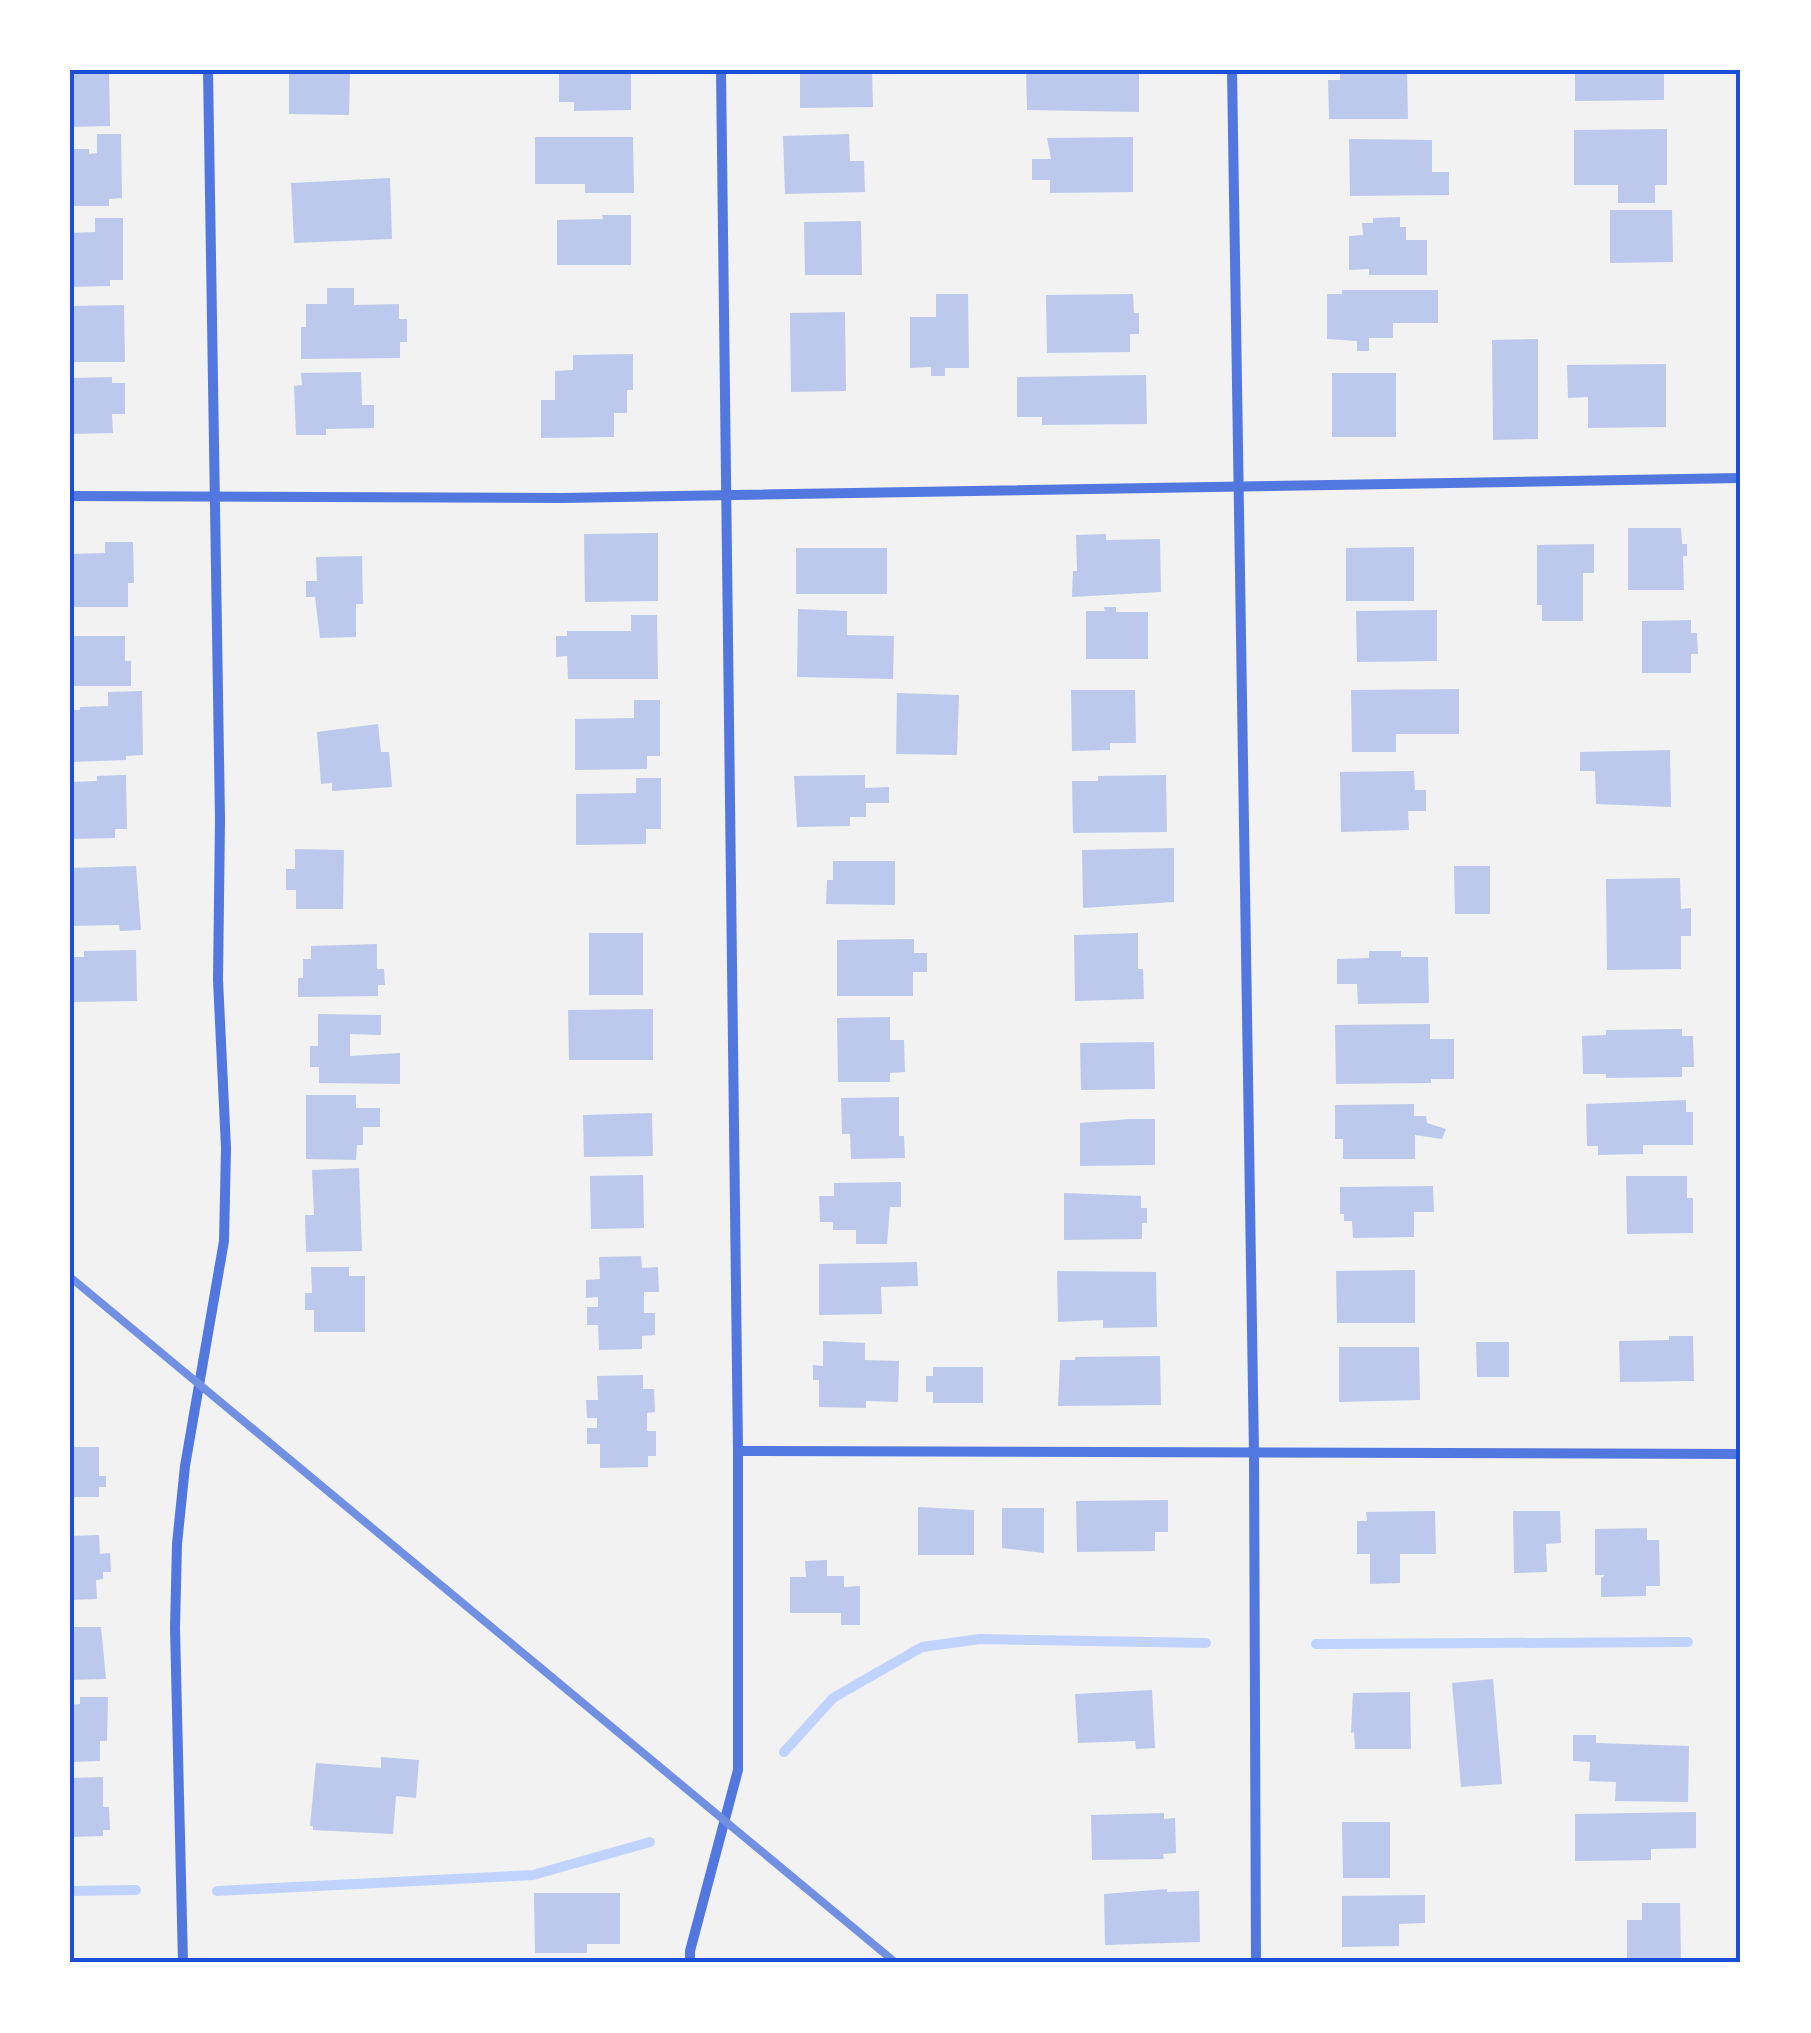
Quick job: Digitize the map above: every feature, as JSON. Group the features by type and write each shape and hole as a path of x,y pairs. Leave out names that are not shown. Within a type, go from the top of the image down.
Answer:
{"street":[{"path":"183,1963 175,1646 177,1544 185,1466 224,1241 226,1148 218,980 220,819 208,70"},
{"path":"690,1963 690,1950 738,1770 728,496 720,70"},
{"path":"1232,70 1254,1454 1256,1963"},
{"path":"70,496 562,498 1741,478"},
{"path":"738,1451 1741,1454"}],"building":[{"path":"289,70 350,73 349,115 289,114"},
{"path":"559,70 631,70 631,110 574,111 574,102 559,102"},
{"path":"800,70 872,70 873,107 800,108"},
{"path":"1026,70 1139,70 1139,112 1027,110"},
{"path":"1340,70 1407,70 1408,119 1329,119 1328,80 1340,80"},
{"path":"1575,70 1664,70 1664,100 1575,101"},
{"path":"70,71 109,71 110,126 70,127"},
{"path":"1667,129 1667,185 1655,185 1655,203 1618,203 1618,185 1574,185 1574,130"},
{"path":"97,134 121,134 122,198 109,199 109,206 70,206 70,149 97,153"},
{"path":"849,134 850,161 864,161 865,192 785,194 783,136"},
{"path":"535,137 633,137 634,193 585,193 585,184 535,184"},
{"path":"1133,137 1133,192 1050,193 1050,180 1032,180 1032,159 1051,159 1047,138"},
{"path":"1349,139 1432,140 1432,172 1449,172 1449,195 1350,196"},
{"path":"390,178 392,239 294,243 291,183"},
{"path":"1610,210 1672,210 1673,262 1610,263"},
{"path":"602,215 631,215 631,265 557,265 557,220 603,219"},
{"path":"1400,217 1400,227 1406,227 1406,240 1427,240 1427,275 1369,275 1369,269 1349,270 1349,236 1363,235 1362,223 1373,223 1373,218"},
{"path":"95,218 123,218 123,280 110,280 110,286 70,287 70,233 95,232"},
{"path":"861,221 862,275 805,275 804,222"},
{"path":"327,288 354,288 354,305 399,304 399,319 407,319 407,342 400,342 400,358 301,359 306,304 327,304"},
{"path":"1342,290 1438,290 1438,323 1393,323 1393,338 1369,338 1369,351 1357,351 1357,341 1327,339 1327,294 1342,294"},
{"path":"936,294 968,294 969,368 945,368 945,376 931,376 931,367 910,368 910,317 936,317"},
{"path":"1133,294 1134,313 1139,313 1139,334 1130,334 1130,352 1047,353 1046,295"},
{"path":"124,305 125,362 71,362 70,306"},
{"path":"845,312 846,391 791,392 790,313"},
{"path":"1538,339 1538,439 1493,440 1492,340"},
{"path":"633,354 633,390 627,390 627,413 614,413 614,437 541,438 541,400 555,400 555,371 573,370 573,355"},
{"path":"1666,364 1666,427 1588,428 1588,397 1568,398 1567,365"},
{"path":"361,372 362,405 374,405 374,428 326,429 326,435 296,435 294,386 302,385 301,373"},
{"path":"1332,373 1396,373 1396,437 1332,437"},
{"path":"1146,375 1147,424 1042,425 1042,417 1017,417 1017,377"},
{"path":"112,377 112,383 125,383 125,414 112,414 113,433 70,434 70,378"},
{"path":"1628,528 1681,528 1682,544 1687,544 1687,556 1683,556 1684,590 1628,590"},
{"path":"658,533 658,601 585,602 584,534"},
{"path":"1106,534 1106,540 1160,539 1161,592 1072,597 1073,571 1077,571 1076,535"},
{"path":"105,542 133,542 134,583 128,583 128,607 70,607 70,554 105,553"},
{"path":"1594,544 1594,573 1583,573 1583,621 1542,621 1542,605 1537,605 1537,545"},
{"path":"1414,547 1414,601 1346,601 1346,548"},
{"path":"796,548 887,548 887,594 796,594"},
{"path":"362,556 363,604 356,604 356,637 320,638 315,597 306,597 306,581 317,581 316,557"},
{"path":"1104,607 1116,607 1116,612 1148,612 1148,659 1086,659 1086,611 1105,611"},
{"path":"798,609 847,611 847,635 894,636 893,679 797,677"},
{"path":"1437,610 1437,661 1357,662 1356,611"},
{"path":"631,615 657,615 658,679 568,679 567,656 556,657 556,636 567,636 567,631 631,631"},
{"path":"1691,620 1691,633 1697,633 1698,654 1691,654 1691,673 1642,673 1642,621"},
{"path":"70,636 125,636 131,686 70,686"},
{"path":"1459,689 1459,734 1396,734 1396,752 1352,752 1351,690"},
{"path":"1071,690 1135,690 1136,743 1110,743 1110,750 1072,751"},
{"path":"142,691 143,755 126,756 126,760 70,762 70,710 108,706 108,692"},
{"path":"897,693 959,695 957,755 896,754"},
{"path":"634,700 660,700 660,756 647,756 647,769 575,770 575,719 634,718"},
{"path":"378,724 381,752 389,752 392,787 332,791 332,783 321,784 317,732"},
{"path":"1670,750 1671,807 1596,804 1595,771 1580,771 1580,752"},
{"path":"1414,771 1415,790 1426,790 1426,811 1408,811 1409,830 1341,832 1340,772"},
{"path":"126,775 127,829 115,829 115,838 70,839 70,782"},
{"path":"865,775 865,788 889,787 889,803 866,803 866,817 850,817 850,826 797,827 794,776"},
{"path":"1166,775 1167,832 1073,833 1072,781 1098,781 1098,776"},
{"path":"636,778 661,778 661,829 646,829 646,844 576,845 576,794 636,793"},
{"path":"1174,848 1174,902 1083,908 1082,850"},
{"path":"295,849 344,850 343,909 296,909 296,890 286,890 286,869 295,869"},
{"path":"833,861 895,861 895,905 826,904 827,880 833,880"},
{"path":"136,866 141,930 120,931 119,925 70,926 70,868"},
{"path":"1454,866 1490,866 1490,914 1455,914"},
{"path":"1680,878 1681,909 1691,908 1691,936 1681,936 1681,969 1607,970 1606,879"},
{"path":"589,933 643,933 643,995 589,995"},
{"path":"1138,933 1138,969 1143,969 1144,999 1075,1001 1074,935"},
{"path":"914,939 914,953 927,953 927,972 913,972 913,996 837,996 837,940"},
{"path":"377,944 377,969 384,969 385,985 378,985 378,996 298,997 298,978 303,978 303,959 311,959 311,946"},
{"path":"136,950 137,1001 70,1002 70,957 84,957 84,951"},
{"path":"1369,951 1401,951 1401,957 1428,957 1429,1003 1358,1004 1357,984 1337,984 1337,959 1369,958"},
{"path":"653,1009 653,1060 569,1060 568,1010"},
{"path":"318,1014 381,1015 381,1035 350,1034 350,1056 400,1053 400,1084 319,1083 319,1067 310,1067 310,1046 318,1046"},
{"path":"890,1017 890,1040 904,1040 905,1072 890,1073 890,1082 838,1082 837,1018"},
{"path":"1430,1024 1430,1039 1454,1039 1454,1079 1431,1079 1431,1083 1336,1084 1335,1025"},
{"path":"1682,1029 1682,1036 1693,1036 1694,1067 1682,1067 1682,1077 1606,1078 1606,1074 1583,1074 1582,1036 1606,1035 1606,1030"},
{"path":"1154,1042 1155,1089 1081,1090 1080,1043"},
{"path":"306,1095 356,1095 356,1108 380,1108 380,1127 363,1127 363,1145 357,1145 356,1160 306,1159"},
{"path":"899,1097 899,1136 904,1136 905,1158 851,1159 850,1134 842,1134 841,1098"},
{"path":"1686,1100 1686,1112 1693,1112 1693,1145 1643,1145 1643,1154 1598,1155 1598,1146 1587,1146 1586,1104"},
{"path":"1414,1104 1414,1116 1426,1116 1427,1123 1446,1129 1442,1139 1415,1135 1415,1159 1343,1159 1343,1139 1335,1139 1335,1105"},
{"path":"652,1113 653,1156 584,1157 583,1115"},
{"path":"1155,1119 1155,1165 1080,1166 1080,1123"},
{"path":"359,1168 362,1251 306,1252 305,1215 314,1215 312,1170"},
{"path":"643,1175 644,1228 591,1229 590,1176"},
{"path":"1626,1176 1687,1176 1687,1198 1693,1198 1693,1233 1627,1234"},
{"path":"901,1182 901,1207 890,1207 887,1244 856,1244 856,1230 833,1230 833,1222 820,1222 819,1196 834,1196 834,1183"},
{"path":"1433,1186 1434,1212 1414,1212 1414,1237 1353,1238 1352,1221 1344,1221 1344,1214 1340,1214 1340,1187"},
{"path":"1064,1193 1141,1196 1141,1208 1147,1208 1142,1239 1064,1240"},
{"path":"641,1256 642,1268 658,1267 659,1292 644,1292 644,1313 655,1313 655,1335 642,1336 642,1349 599,1350 598,1325 587,1325 587,1307 598,1307 598,1297 586,1298 586,1280 600,1279 599,1257"},
{"path":"917,1262 918,1286 881,1287 882,1314 819,1315 819,1264"},
{"path":"311,1267 349,1267 349,1276 365,1276 365,1332 314,1332 314,1310 305,1310 305,1293 312,1293"},
{"path":"1415,1270 1415,1323 1337,1323 1336,1271"},
{"path":"1057,1271 1156,1272 1157,1327 1103,1328 1103,1320 1058,1322"},
{"path":"1669,1336 1693,1336 1694,1381 1620,1382 1619,1341 1669,1340"},
{"path":"823,1341 865,1343 865,1360 899,1361 898,1402 866,1401 866,1408 819,1407 819,1380 813,1380 813,1365 823,1366"},
{"path":"1476,1342 1509,1342 1509,1377 1477,1377"},
{"path":"1339,1347 1419,1347 1420,1400 1339,1402"},
{"path":"1160,1356 1161,1405 1058,1406 1060,1360"},
{"path":"933,1367 983,1367 983,1403 933,1403 933,1392 926,1392 926,1376 933,1376"},
{"path":"643,1375 643,1389 654,1389 655,1412 647,1413 647,1431 656,1431 656,1456 648,1456 648,1467 600,1468 600,1444 587,1444 587,1428 597,1428 597,1418 587,1418 586,1400 598,1400 597,1376"},
{"path":"70,1447 99,1447 99,1476 106,1476 106,1487 99,1487 99,1497 70,1497"},
{"path":"1168,1500 1168,1532 1155,1532 1155,1551 1077,1552 1076,1501"},
{"path":"918,1507 974,1510 974,1555 918,1555"},
{"path":"1002,1508 1044,1508 1044,1553 1002,1548"},
{"path":"1435,1511 1436,1554 1400,1554 1400,1583 1370,1584 1370,1554 1357,1554 1357,1521 1367,1521 1366,1512"},
{"path":"1513,1511 1560,1511 1561,1543 1546,1544 1547,1572 1514,1573"},
{"path":"1647,1528 1647,1540 1659,1540 1660,1586 1646,1586 1646,1596 1601,1597 1601,1578 1605,1575 1595,1575 1595,1529"},
{"path":"99,1535 100,1554 110,1553 111,1572 103,1572 103,1579 96,1580 97,1599 70,1600 70,1536"},
{"path":"827,1560 827,1576 844,1576 844,1587 860,1586 860,1625 841,1625 841,1613 790,1613 790,1577 806,1577 805,1561"},
{"path":"70,1627 101,1627 106,1679 70,1680"},
{"path":"1493,1679 1502,1784 1461,1787 1452,1683"},
{"path":"1152,1690 1155,1748 1136,1749 1135,1741 1078,1743 1075,1694"},
{"path":"1410,1692 1411,1749 1355,1749 1354,1732 1351,1733 1353,1693"},
{"path":"80,1697 108,1697 107,1741 100,1741 100,1761 70,1762 70,1705 80,1704"},
{"path":"1573,1735 1596,1735 1596,1743 1689,1746 1688,1802 1615,1801 1616,1782 1589,1781 1590,1762 1573,1761"},
{"path":"381,1757 419,1760 416,1798 396,1796 393,1834 313,1830 310,1826 316,1763 381,1768"},
{"path":"103,1777 103,1807 109,1807 110,1830 103,1830 103,1836 70,1837 70,1778"},
{"path":"1696,1812 1696,1848 1651,1849 1651,1860 1575,1861 1575,1814"},
{"path":"1164,1813 1164,1819 1175,1818 1176,1853 1163,1854 1164,1859 1092,1860 1091,1815"},
{"path":"1342,1822 1390,1822 1390,1878 1343,1878"},
{"path":"1167,1889 1199,1891 1200,1942 1105,1945 1104,1894"},
{"path":"534,1893 620,1893 620,1944 587,1944 587,1953 535,1953"},
{"path":"1425,1895 1425,1923 1399,1924 1399,1946 1342,1947 1342,1896"},
{"path":"1642,1903 1680,1903 1681,1963 1627,1963 1627,1920 1642,1920"}],"waterway":[{"path":"784,1752 833,1698 922,1647 980,1639 1206,1643"},
{"path":"1316,1644 1688,1642"},
{"path":"217,1891 533,1875 650,1842"},
{"path":"70,1891 136,1890"}],"railway":[{"path":"70,1277 896,1963"}]}
